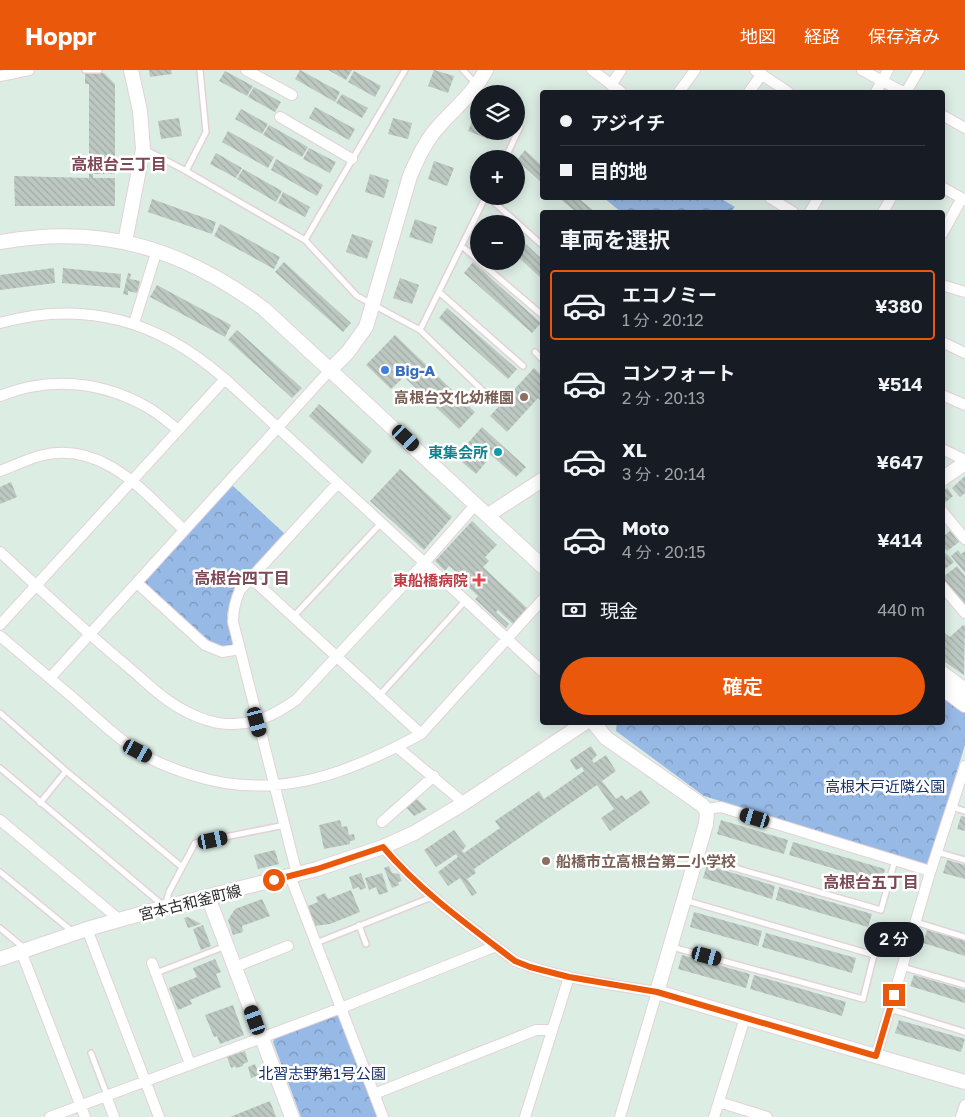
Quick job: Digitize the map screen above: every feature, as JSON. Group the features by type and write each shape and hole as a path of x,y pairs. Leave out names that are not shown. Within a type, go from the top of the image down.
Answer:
{"street":[{"path":"0,76 29,70"},
{"path":"125,242 142,149 140,111 131,70"},
{"path":"246,70 292,95"},
{"path":"478,85 486,70"},
{"path":"592,70 618,90"},
{"path":"611,85 621,70"},
{"path":"680,90 695,70"},
{"path":"862,70 899,90"},
{"path":"877,90 888,70"},
{"path":"907,90 919,70"},
{"path":"749,90 759,72 785,90"},
{"path":"50,678 358,340 366,327 416,161 437,127 470,93"},
{"path":"280,117 352,159"},
{"path":"945,117 965,128"},
{"path":"945,190 963,199 945,229"},
{"path":"773,200 790,210"},
{"path":"0,242 51,236 89,237 125,242 157,250 217,276 264,309 540,564"},
{"path":"134,323 157,250"},
{"path":"945,286 965,292"},
{"path":"0,323 18,318 60,313 101,316 134,323 188,350 225,379 540,669"},
{"path":"945,343 965,353"},
{"path":"0,625 225,379"},
{"path":"0,396 44,384 61,383 98,387 121,394 149,408 178,430"},
{"path":"945,396 965,405"},
{"path":"945,451 965,461 945,477"},
{"path":"0,471 39,456 73,453 95,458 132,481 184,530"},
{"path":"488,515 540,481"},
{"path":"338,483 240,590 234,605 233,622 284,825 294,875 316,943 382,1117"},
{"path":"0,552 89,635 165,698 187,713 209,721 233,725 257,722 277,713 296,700 425,562 476,504"},
{"path":"945,515 965,539"},
{"path":"251,578 421,734"},
{"path":"137,583 206,645 222,652 240,649"},
{"path":"945,589 964,611"},
{"path":"0,636 113,733 138,751 170,768 203,779 238,786 274,786 320,779 357,765 421,734 540,602"},
{"path":"945,675 965,690"},
{"path":"945,690 965,705"},
{"name":"宮本古和釜町線","path":"0,959 81,931 166,907 294,875 383,847 414,833 464,803 581,725"},
{"path":"595,725 606,738 702,804 707,812 706,824 697,856 620,1117"},
{"path":"397,747 464,803"},
{"path":"876,1056 930,871 965,766"},
{"path":"382,822 434,776"},
{"path":"707,812 713,808 720,808 930,871"},
{"path":"0,820 120,920"},
{"path":"383,847 402,870 432,896 515,961 569,977 657,992 965,1082"},
{"path":"208,897 292,1117"},
{"path":"81,931 159,1117"},
{"path":"235,967 288,946"},
{"path":"50,1117 341,1008 496,946"},
{"path":"24,951 85,1117"},
{"path":"154,968 190,1064"},
{"path":"526,1117 569,977"},
{"path":"714,1117 745,1018"},
{"path":"374,1094 536,1030 552,1030"},
{"path":"106,1096 114,1117"},
{"path":"719,1102 767,1117"},
{"path":"961,1117 965,1105"}],"lane":[{"path":"85,70 99,70"},
{"path":"186,171 206,132 200,70"},
{"path":"305,240 405,70"},
{"path":"463,70 478,85"},
{"path":"142,149 186,171 305,240 357,296 420,330 486,394"},
{"path":"420,330 482,205"},
{"path":"497,205 540,243"},
{"path":"462,246 470,253"},
{"path":"490,270 540,313"},
{"path":"439,292 523,366"},
{"path":"535,352 540,357"},
{"path":"293,617 381,523"},
{"path":"379,696 466,600"},
{"path":"0,713 66,772 182,867"},
{"path":"0,768 166,907 169,892 195,843 284,825"},
{"path":"40,803 66,772"},
{"path":"952,807 965,811"},
{"path":"937,852 965,860"},
{"path":"697,856 881,910 894,860"},
{"path":"0,872 81,931"},
{"path":"316,943 432,896"},
{"path":"670,946 863,999 874,956 684,900"},
{"path":"915,922 965,937"},
{"path":"359,925 366,944"},
{"path":"0,928 24,951"},
{"path":"154,968 227,946"},
{"path":"902,967 965,985"},
{"path":"890,1010 965,1032"},
{"path":"92,1053 106,1096"}],"green space":[{"path":"606,200 723,200 735,207 732,210 619,210"},
{"path":"232,485 285,534 235,589 227,615 233,643 230,648 225,648 211,645 145,586 144,581"},
{"name":"高根木戸近隣公園","path":"945,695 965,710 965,745 928,865 704,796 616,731 617,725 945,725"},
{"name":"北習志野第1号公園","path":"334,1014 339,1017 377,1117 301,1117 273,1042 275,1038"}],"building":[{"path":"149,70 171,70 172,74 150,77"},
{"path":"300,70 340,92 335,102 295,79"},
{"path":"328,70 352,70 346,80"},
{"path":"434,70 454,76 448,93 428,86"},
{"path":"225,71 253,86 247,96 219,81"},
{"path":"354,71 381,86 375,97 348,82"},
{"path":"85,73 104,73 115,84 115,174 93,174 93,178 115,178 115,206 15,206 14,176 89,178 89,84 85,84"},
{"path":"254,87 281,102 275,112 248,97"},
{"path":"342,94 368,108 362,118 336,103"},
{"path":"315,107 355,129 349,140 309,118"},
{"path":"241,109 268,124 262,134 235,119"},
{"path":"179,118 182,136 161,139 158,121"},
{"path":"393,118 412,123 408,139 388,134"},
{"path":"269,125 308,147 302,157 263,135"},
{"path":"228,131 274,157 268,168 222,142"},
{"path":"309,148 336,162 330,173 303,159"},
{"path":"525,150 540,164 540,181 525,167"},
{"path":"216,153 242,168 236,178 210,164"},
{"path":"276,159 323,185 317,196 271,170"},
{"path":"434,161 454,168 447,186 428,179"},
{"path":"243,169 282,191 276,202 237,179"},
{"path":"370,174 389,180 384,198 365,192"},
{"path":"283,192 310,207 305,217 278,203"},
{"path":"152,199 216,222 212,234 148,212"},
{"path":"561,200 580,200 593,210 574,210"},
{"path":"415,219 437,227 432,244 409,237"},
{"path":"220,224 280,257 274,269 214,236"},
{"path":"352,234 373,241 367,259 346,252"},
{"path":"525,243 540,257 540,277 525,263"},
{"path":"284,262 351,323 343,332 275,272"},
{"path":"470,266 470,270 482,270 540,322 532,333 464,273"},
{"path":"54,268 55,283 0,290 0,275"},
{"path":"63,268 121,274 120,288 62,283"},
{"path":"128,273 131,274 130,279 140,281 137,293 128,291 128,295 123,294"},
{"path":"400,278 419,285 412,304 393,298"},
{"path":"157,285 231,325 225,337 150,297"},
{"path":"447,308 517,369 508,379 439,318"},
{"path":"237,330 302,388 292,398 228,340"},
{"path":"395,335 475,412 459,429 404,377 391,389 366,365"},
{"path":"534,368 540,374 540,400 538,398 507,432 490,416"},
{"path":"319,404 372,451 362,464 309,416"},
{"name":"東集会所","path":"482,427 526,467 516,477 483,448 479,453 487,461 476,474 462,462 473,450 467,444"},
{"path":"400,469 452,517 424,550 370,501"},
{"path":"965,476 965,493 960,497 952,488"},
{"path":"11,482 17,497 0,504 0,487"},
{"path":"947,488 953,496 945,503 945,490"},
{"path":"472,521 497,545 485,557 489,561 483,567 527,608 513,624 498,610 496,612 509,624 506,628 475,599 478,596 467,586 464,589 455,581 461,576 449,566 445,571 435,561"},
{"path":"950,531 959,542 947,551 945,549 945,535"},
{"path":"958,550 961,554 965,551 965,573 951,556"},
{"path":"945,554 954,562 945,569"},
{"path":"957,566 965,576 965,605 945,582 945,576"},
{"path":"963,625 965,626 964,675 945,662 945,633 950,637"},
{"path":"591,746 597,755 592,760 594,763 606,755 616,771 602,781 616,799 622,795 626,800 641,790 650,803 610,831 601,818 614,809 597,785 474,869 476,873 467,879 477,893 472,896 460,878 448,886 438,872 458,857 456,854 436,867 424,850 454,830 466,846 462,851 464,853 500,828 495,821 539,791 544,799 584,771 582,767 576,770 570,760"},
{"path":"417,799 427,809 414,816 406,807"},
{"path":"961,816 965,817 965,831 957,829"},
{"path":"340,820 342,827 347,826 349,835 354,834 355,840 350,841 350,844 324,849 319,825"},
{"path":"721,820 788,840 784,854 717,834"},
{"path":"793,842 885,869 881,883 789,855"},
{"path":"275,850 279,864 258,869 254,855"},
{"path":"947,860 965,865 965,879 943,873"},
{"path":"707,865 775,886 772,899 703,878"},
{"path":"389,866 392,873 399,874 402,881 398,882 399,885 392,888 384,868"},
{"path":"361,873 366,888 360,890 359,887 353,889 349,877"},
{"path":"382,873 388,892 379,895 376,887 369,890 365,878"},
{"path":"779,887 872,914 868,927 776,900"},
{"path":"351,890 360,912 330,924 314,926 306,907 318,902 316,897 325,893 328,899"},
{"path":"262,899 270,916 242,926 243,932 233,935 228,920 235,909"},
{"path":"694,912 762,931 758,946 690,927"},
{"path":"188,917 201,924 188,928 184,918"},
{"path":"203,925 211,946 201,950 193,929"},
{"path":"927,930 965,941 965,956 923,943"},
{"path":"766,933 856,958 852,973 762,947"},
{"path":"682,955 750,974 746,988 678,969"},
{"path":"215,959 221,972 216,974 221,987 190,1000 192,1004 178,1010 169,988 197,977 193,968"},
{"path":"754,975 846,1002 842,1016 750,989"},
{"path":"914,975 965,990 965,1003 910,986"},
{"path":"233,1005 244,1035 220,1044 217,1036 214,1037 205,1015"},
{"path":"899,1020 965,1039 961,1052 895,1033"},
{"path":"245,1051 248,1062 243,1064 243,1066 231,1068 227,1057"},
{"path":"255,1064 259,1075 251,1078 248,1067"},
{"path":"270,1101 276,1117 230,1117"}],"place":[{"name":"Big-A","path":"385,370"},
{"name":"高根台文化幼稚園","path":"524,397"},
{"name":"東集会所","path":"498,452"},
{"name":"東船橋病院","path":"479,580"},
{"name":"船橋市立高根台第二小学校","path":"546,861"}],"district":[{"name":"高根台三丁目","path":"119,164"},
{"name":"高根台四丁目","path":"242,578"},
{"name":"高根台五丁目","path":"871,882"}],"route":[{"path":"274,880 317,869 383,847 402,870 432,896 515,961 569,977 657,992 876,1056 894,995"}]}
